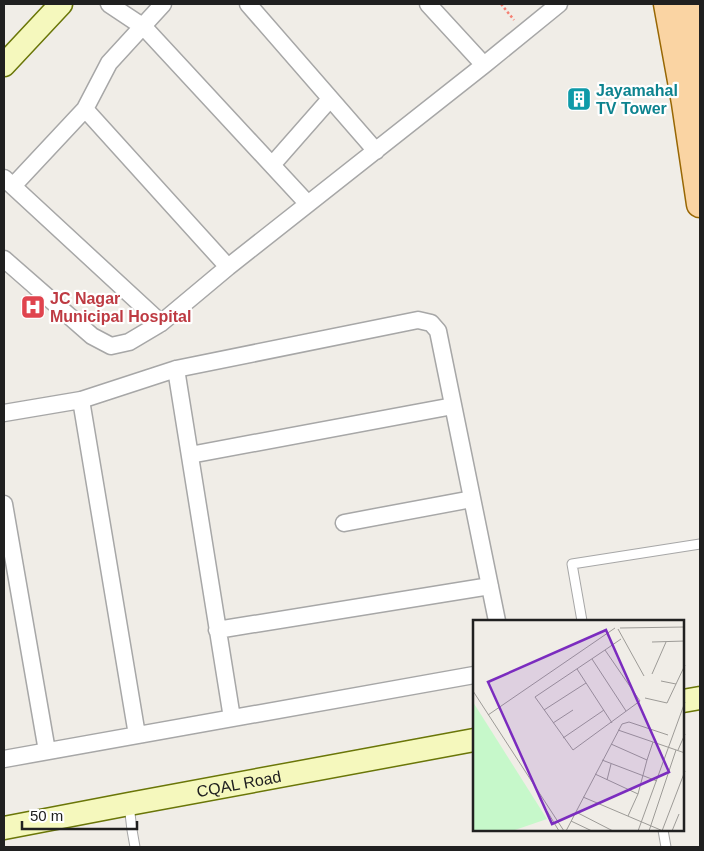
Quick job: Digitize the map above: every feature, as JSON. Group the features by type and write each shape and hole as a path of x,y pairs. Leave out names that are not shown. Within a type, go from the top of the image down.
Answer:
{"main road":[{"path":"4,65 61,4"},
{"path":"683,14 699,77 695,104 700,204"},
{"path":"684,701 700,698"},
{"name":"CQAL Road","path":"4,828 473,740"}],"street":[{"path":"109,4 142,25 308,204"},
{"path":"161,323 8,182 85,109 109,63 163,4"},
{"path":"248,4 376,151"},
{"path":"428,4 484,65"},
{"path":"4,265 92,336 111,346 129,342 161,323 228,267 484,65 558,4"},
{"path":"272,165 330,100"},
{"path":"85,109 228,267"},
{"path":"4,413 81,400 176,369 418,320 431,323 438,331 497,620"},
{"path":"176,369 232,718"},
{"path":"81,400 137,735"},
{"path":"190,454 453,406"},
{"path":"344,523 472,499"},
{"path":"4,504 48,751"},
{"path":"218,630 490,586"},
{"path":"4,759 473,675"}],"lane":[{"path":"582,620 572,564 700,544"},
{"path":"129,804 135,847"},
{"path":"663,831 666,847"}],"path":[{"path":"501,4 524,33"}],"place":[{"name":"Jayamahal TV Tower","path":"579,99"},
{"name":"JC Nagar Municipal Hospital","path":"33,307"}]}
